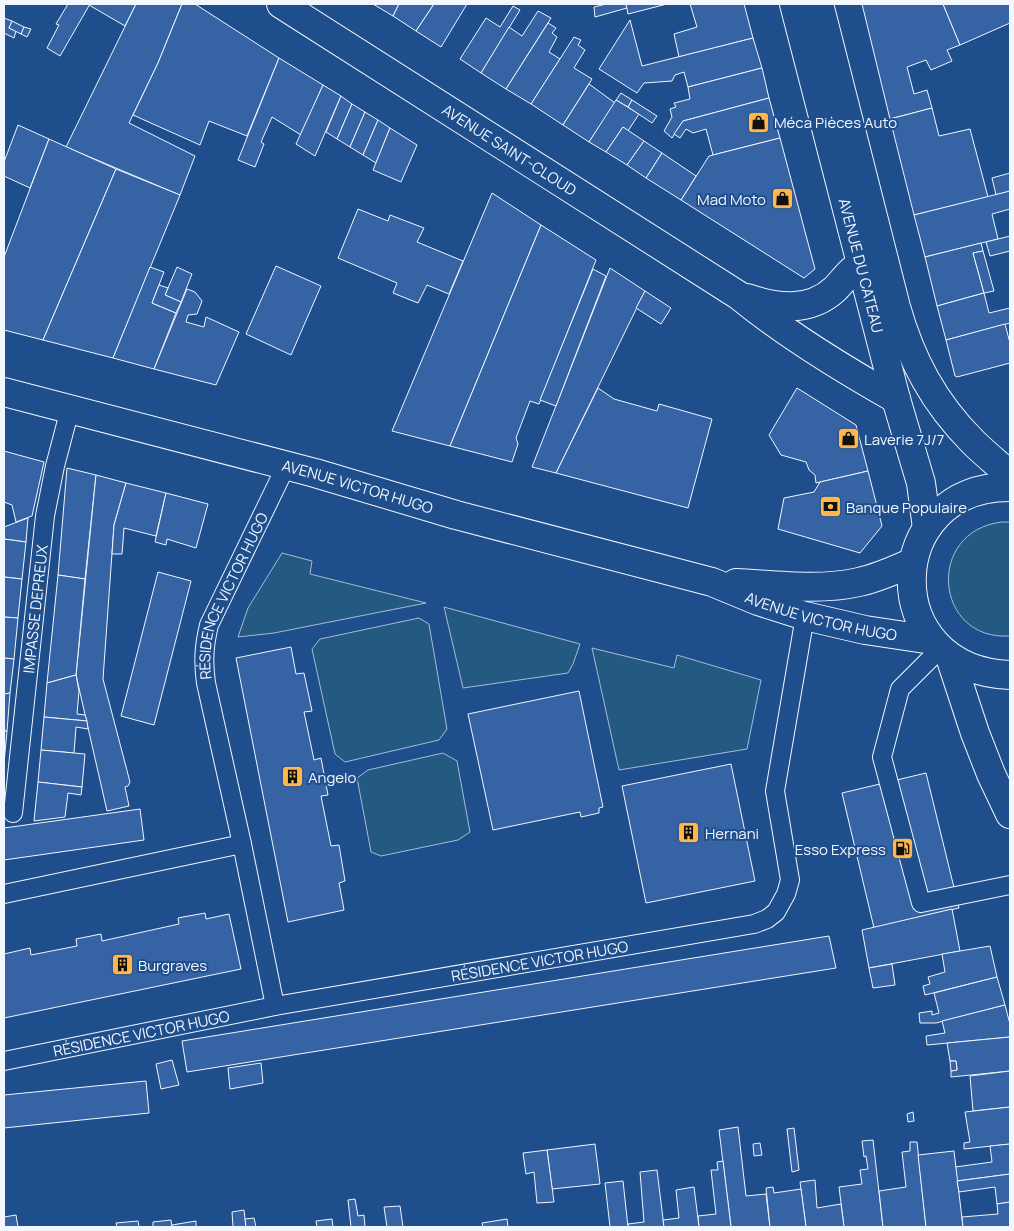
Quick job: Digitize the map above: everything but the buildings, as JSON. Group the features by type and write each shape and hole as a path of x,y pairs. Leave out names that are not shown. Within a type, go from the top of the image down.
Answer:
{"street":[{"name":"AVENUE SAINT-CLOUD","path":"281,4 738,296 800,341 896,399"},
{"name":"AVENUE DU CATEAU","path":"794,4 872,260 914,361 937,400 961,429 1010,475"},
{"name":"AVENUE DU CATEAU","path":"819,4 872,260 896,399 921,483 927,528"},
{"name":"AVENUE SAINT-CLOUD","path":"738,296 774,306 801,306 826,296 872,260"},
{"name":"AVENUE VICTOR HUGO","path":"4,392 286,466 456,515 712,582 805,616 941,648"},
{"path":"1010,487 985,489 958,499 946,507 927,528 919,544 913,562 911,588 919,618 941,648 991,774 1010,814"},
{"name":"AVENUE VICTOR HUGO","path":"712,582 780,586 841,586 882,576 913,562"},
{"path":"941,648 974,669 986,673 1010,674"}],"lane":[{"name":"IMPASSE DEPREUX","path":"13,812 45,516 54,466 70,409"},
{"name":"RÉSIDENCE VICTOR HUGO","path":"275,1006 242,844 206,683 204,646 209,625 286,466"},
{"name":"RÉSIDENCE VICTOR HUGO","path":"4,1061 275,1006 754,924 767,919 776,912 786,894 790,880 775,791 805,616"},
{"path":"941,648 900,689 882,757 921,903 1010,884"},
{"path":"4,894 242,844"}],"shaded area":[{"path":"1002,522 1010,522 1010,636 985,633 966,622 954,604 949,584 951,563 960,544 977,530"},
{"path":"282,553 312,561 310,574 426,603 274,633 238,637 248,608"},
{"path":"444,607 580,644 573,664 568,673 463,688"},
{"path":"419,618 429,624 447,729 439,740 345,762 335,754 312,649 320,639"},
{"path":"592,648 674,668 677,655 761,680 747,749 619,770"},
{"path":"443,753 457,761 470,832 458,840 381,856 371,852 357,778 368,770"}],"place":[{"name":"Méca Pièces Auto","path":"758,122"},
{"name":"Mad Moto","path":"782,199"},
{"name":"Laverie 7J/7","path":"848,439"},
{"name":"Banque Populaire","path":"830,507"},
{"name":"Angelo","path":"292,777"},
{"name":"Hernani","path":"689,833"},
{"name":"Esso Express","path":"902,849"},
{"name":"Burgraves","path":"122,965"}]}
